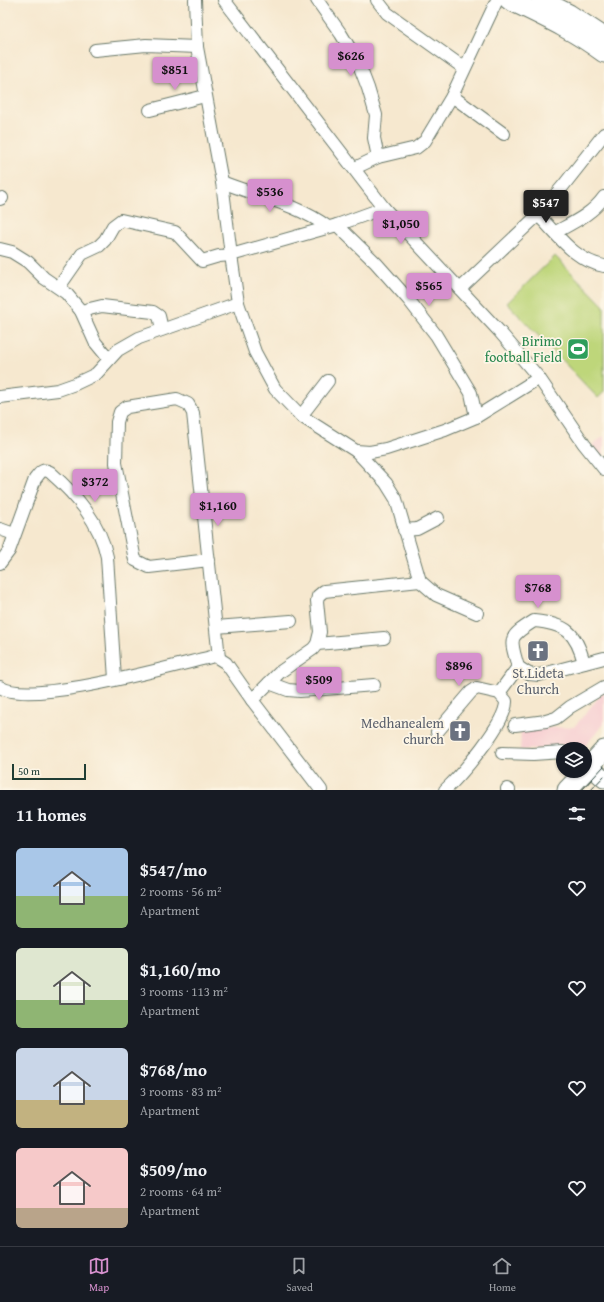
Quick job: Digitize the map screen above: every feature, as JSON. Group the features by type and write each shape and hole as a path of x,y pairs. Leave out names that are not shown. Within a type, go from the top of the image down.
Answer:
{"main road":[{"path":"509,0 550,20 590,43 604,54"},
{"path":"541,0 569,14 604,37"},
{"path":"567,790 593,760 604,779"}],"street":[{"path":"195,0 197,47 222,182 238,303 255,352 275,389 301,416 356,451 392,491 396,499 420,581 436,595 477,613"},
{"path":"224,0 384,208 499,330 539,378 584,444 604,469"},
{"path":"317,0 341,34 358,62 376,115 374,138 378,157"},
{"path":"377,0 387,13 464,68"},
{"path":"354,168 378,157 416,148 425,141 452,96 497,0"},
{"path":"95,50 146,45 197,47"},
{"path":"150,110 206,96"},
{"path":"452,96 504,134"},
{"path":"460,289 538,215 604,134"},
{"path":"222,182 285,205 332,226 376,263 408,299 436,335 471,393 476,417"},
{"path":"556,232 584,217 595,208 604,197"},
{"path":"58,287 82,254 99,246 105,240 113,226 121,220 175,232 202,262 219,256 231,255 332,226 384,208"},
{"path":"538,215 556,232 575,254 584,260 604,266"},
{"path":"0,249 12,252 28,262 44,278 58,287 81,311 95,342 109,359"},
{"path":"0,398 58,390 75,384 96,374 118,350 140,338 238,303"},
{"path":"81,311 102,306 153,312 159,316 162,329"},
{"path":"356,451 370,452 386,449 476,417 539,378"},
{"path":"301,416 328,381"},
{"path":"209,560 149,567 135,560 116,463 117,422 120,412 127,407 177,399 188,404 193,413 209,560 219,658"},
{"path":"0,563 9,551 35,479 42,471 45,470 72,492 95,524 102,537 107,557 115,679"},
{"path":"404,530 417,529 438,518"},
{"path":"0,529 14,534"},
{"path":"317,644 320,632 317,601 318,596 324,592 420,581"},
{"path":"216,627 291,621"},
{"path":"584,663 580,646 576,638 556,624 534,621 516,632 512,638 518,667 530,674 540,675 604,658"},
{"path":"252,700 269,683 317,644 384,638"},
{"path":"0,687 12,692 47,692 68,690 215,656 226,663 252,700 321,790"},
{"path":"499,693 518,667"},
{"path":"269,683 288,690 300,691 374,685"},
{"path":"515,725 546,721 556,718 604,686"},
{"path":"437,732 471,692 477,688 499,693 506,701 504,712 490,736 445,790"},
{"path":"502,753 533,754 556,752"}],"shaded area":[{"path":"604,436 604,459 592,445"},
{"path":"604,691 604,724 588,742 556,742 556,748 520,750 521,729 574,727"}],"green space":[{"name":"Birimo football Field","path":"555,256 604,306 604,392 598,398 507,303"}],"tram line":[{"path":"582,790 604,766"},
{"path":"591,790 604,776"}],"place":[{"name":"Birimo football Field","path":"578,349"},
{"name":"St.Lideta Church","path":"538,651"},
{"name":"Medhanealem church","path":"460,731"}]}
